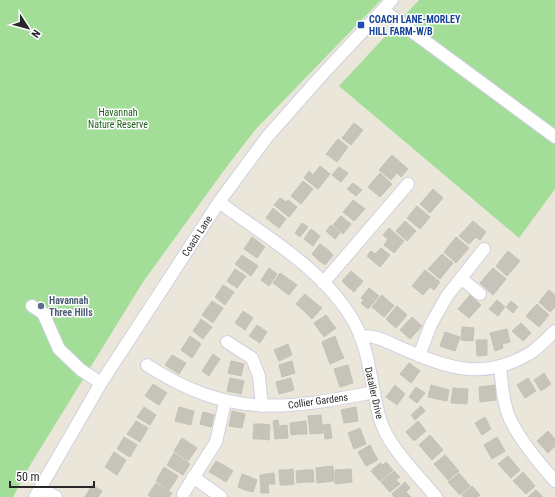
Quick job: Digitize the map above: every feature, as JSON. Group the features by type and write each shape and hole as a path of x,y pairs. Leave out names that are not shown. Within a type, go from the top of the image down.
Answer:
{"street":[{"name":"Coach Lane","path":"37,492 101,383 219,202 267,138 320,77 392,0"},
{"path":"383,10 555,137"},
{"path":"323,283 408,184"},
{"name":"Dataller Drive","path":"219,202 303,264 323,283 354,322 360,337 380,420 388,436 436,497"},
{"path":"419,356 431,324 447,296 484,249"},
{"path":"461,278 480,294"},
{"path":"32,306 43,313 59,349 81,370 101,383"},
{"path":"360,337 375,337 440,364 456,368 477,370 500,366 533,351 555,331"},
{"path":"227,342 252,358 259,376 262,406"},
{"name":"Collier Gardens","path":"147,365 189,389 226,402 262,406 287,406 332,400 374,392"},
{"path":"500,366 502,390 511,423 529,449 554,478"},
{"path":"183,494 216,442 226,402"},
{"path":"194,477 222,497"},
{"path":"37,492 56,497"}],"green space":[{"name":"Havannah Nature Reserve","path":"0,0 381,0 255,130 222,173 143,282 29,467 13,497 0,497"},
{"path":"419,0 555,0 555,189 519,238 339,86"}],"building":[{"path":"354,123 363,130 351,145 342,138"},
{"path":"338,139 348,147 337,162 326,154"},
{"path":"392,155 408,169 401,177 397,173 391,180 379,170"},
{"path":"320,166 330,174 318,189 304,178 309,171 313,175"},
{"path":"339,167 348,173 341,182 332,175"},
{"path":"380,173 392,184 380,197 368,187"},
{"path":"303,181 313,189 301,204 291,196"},
{"path":"353,183 362,190 356,196 347,189"},
{"path":"433,189 443,198 430,213 420,204"},
{"path":"280,198 286,202 288,200 297,207 289,217 274,205"},
{"path":"353,200 365,209 354,221 343,212"},
{"path":"417,206 430,217 420,229 407,218"},
{"path":"273,208 286,219 279,228 266,218"},
{"path":"341,216 351,224 343,234 333,225"},
{"path":"405,221 416,231 407,241 396,231"},
{"path":"473,221 486,232 480,240 476,237 469,244 459,236"},
{"path":"302,223 308,227 300,237 295,233"},
{"path":"331,225 340,233 335,239 326,231"},
{"path":"389,228 404,241 394,253 384,245 388,239 383,235"},
{"path":"311,229 320,236 313,246 304,239"},
{"path":"252,237 265,247 257,258 244,249"},
{"path":"456,237 469,248 456,263 444,252"},
{"path":"320,244 327,249 318,260 312,254"},
{"path":"381,248 390,255 380,267 367,256 371,251 375,254"},
{"path":"327,249 333,255 325,265 318,260"},
{"path":"508,251 520,261 507,276 496,266"},
{"path":"442,254 453,263 440,279 428,269"},
{"path":"242,255 258,266 251,276 235,264"},
{"path":"269,268 277,274 269,286 261,280"},
{"path":"493,268 506,279 493,295 480,283"},
{"path":"235,269 246,276 237,288 227,281"},
{"path":"425,270 440,282 434,290 430,287 423,295 412,286"},
{"path":"351,271 357,276 348,287 342,281"},
{"path":"280,273 297,285 289,295 273,283"},
{"path":"357,276 363,281 354,292 348,287"},
{"path":"223,285 234,292 225,305 215,297"},
{"path":"369,288 379,296 368,309 361,303 364,300 361,298"},
{"path":"549,290 555,295 555,307 550,312 539,302"},
{"path":"305,294 313,301 304,311 296,304"},
{"path":"382,295 394,306 384,317 372,307"},
{"path":"470,295 481,305 469,318 458,309"},
{"path":"497,300 505,307 498,316 489,309"},
{"path":"212,301 223,308 213,323 202,315"},
{"path":"313,301 322,308 312,319 304,311"},
{"path":"511,301 518,307 513,313 506,307"},
{"path":"537,304 549,315 539,327 526,316"},
{"path":"397,306 407,315 396,328 386,319"},
{"path":"243,311 253,318 245,330 235,323"},
{"path":"326,315 331,322 319,330 314,323"},
{"path":"412,317 422,326 410,339 400,330"},
{"path":"201,319 212,327 203,339 193,331"},
{"path":"331,322 336,328 324,337 319,330"},
{"path":"521,323 531,333 523,341 512,331"},
{"path":"257,325 267,332 260,343 249,336"},
{"path":"462,327 474,328 473,341 461,340"},
{"path":"507,329 510,342 502,344 503,348 495,351 490,333"},
{"path":"445,332 460,337 455,351 440,346"},
{"path":"190,336 201,344 192,358 181,350"},
{"path":"335,336 339,347 326,353 322,342"},
{"path":"476,340 487,340 487,355 477,356"},
{"path":"288,344 292,355 279,361 274,350"},
{"path":"339,347 344,358 330,364 326,353"},
{"path":"213,354 220,359 209,376 202,371"},
{"path":"172,355 186,363 179,374 165,365"},
{"path":"231,361 244,364 241,376 228,373"},
{"path":"292,361 295,373 282,377 279,365"},
{"path":"409,363 420,371 411,383 400,374"},
{"path":"348,365 353,383 340,387 334,369"},
{"path":"544,373 551,384 541,391 534,380"},
{"path":"230,378 244,381 241,394 227,391"},
{"path":"291,378 294,390 279,394 276,382"},
{"path":"528,378 536,391 525,398 517,385"},
{"path":"153,384 167,393 159,405 145,396"},
{"path":"395,385 405,394 397,405 386,397"},
{"path":"431,385 449,390 447,401 428,397"},
{"path":"495,385 496,400 480,402 479,387"},
{"path":"416,387 425,393 417,403 409,397"},
{"path":"453,388 468,389 467,404 451,403"},
{"path":"421,406 425,411 415,420 411,415"},
{"path":"144,407 156,415 150,425 137,417"},
{"path":"179,407 194,411 191,425 175,421"},
{"path":"356,407 358,421 344,423 341,410"},
{"path":"232,411 245,414 242,428 229,426"},
{"path":"203,412 214,415 211,427 200,424"},
{"path":"321,415 323,433 310,434 308,416"},
{"path":"485,417 491,429 482,435 475,423"},
{"path":"278,420 279,426 287,425 288,438 275,439 273,421"},
{"path":"136,421 148,428 140,442 127,434"},
{"path":"306,421 307,434 299,434 298,422"},
{"path":"418,421 426,431 414,441 406,432"},
{"path":"298,422 299,434 291,435 290,423"},
{"path":"254,424 262,424 261,439 253,439"},
{"path":"262,424 270,425 269,440 261,439"},
{"path":"330,424 332,438 325,439 323,425"},
{"path":"360,428 363,436 351,441 348,433"},
{"path":"548,431 555,439 555,446 548,453 537,441"},
{"path":"430,435 443,450 432,460 419,445"},
{"path":"363,436 366,444 354,449 351,441"},
{"path":"124,437 137,445 130,457 117,449"},
{"path":"497,437 505,451 492,459 484,445"},
{"path":"182,438 197,448 188,461 174,451"},
{"path":"370,445 374,453 362,459 358,452"},
{"path":"114,452 126,460 117,475 105,467"},
{"path":"174,453 190,464 183,475 167,465"},
{"path":"374,453 378,460 366,466 362,459"},
{"path":"445,455 459,471 448,480 434,464"},
{"path":"508,456 520,470 511,478 498,464"},
{"path":"216,461 225,466 218,477 209,472"},
{"path":"386,462 393,470 380,481 371,471 380,463 383,465"},
{"path":"225,466 233,471 226,482 218,477"},
{"path":"333,466 334,481 317,483 316,468"},
{"path":"164,467 178,476 174,483 160,474"},
{"path":"293,469 294,484 287,485 286,470"},
{"path":"351,469 352,482 335,484 335,470"},
{"path":"279,470 286,470 287,485 280,485"},
{"path":"305,470 305,482 297,483 296,471"},
{"path":"305,470 313,470 314,482 305,482"},
{"path":"394,471 400,477 396,480 400,484 390,492 381,482"},
{"path":"523,472 535,486 526,494 513,481"},
{"path":"274,473 275,484 268,484 269,493 261,493 260,475"},
{"path":"459,473 470,486 460,495 448,482"},
{"path":"160,474 174,483 169,490 156,481"},
{"path":"242,474 250,477 245,490 238,487"},
{"path":"250,477 257,480 253,492 245,490"},
{"path":"405,482 410,488 406,492 411,497 394,497 392,494"},
{"path":"156,483 172,493 169,497 151,497 148,495"},
{"path":"92,485 102,491 98,497 85,497"},
{"path":"472,486 480,495 478,497 464,497 462,495"},
{"path":"536,490 543,497 528,497"}],"place":[{"name":"COACH LANE-MORLEY HILL FARM-W/B","path":"361,25"},
{"name":"Havannah Three Hills","path":"41,306"}]}
